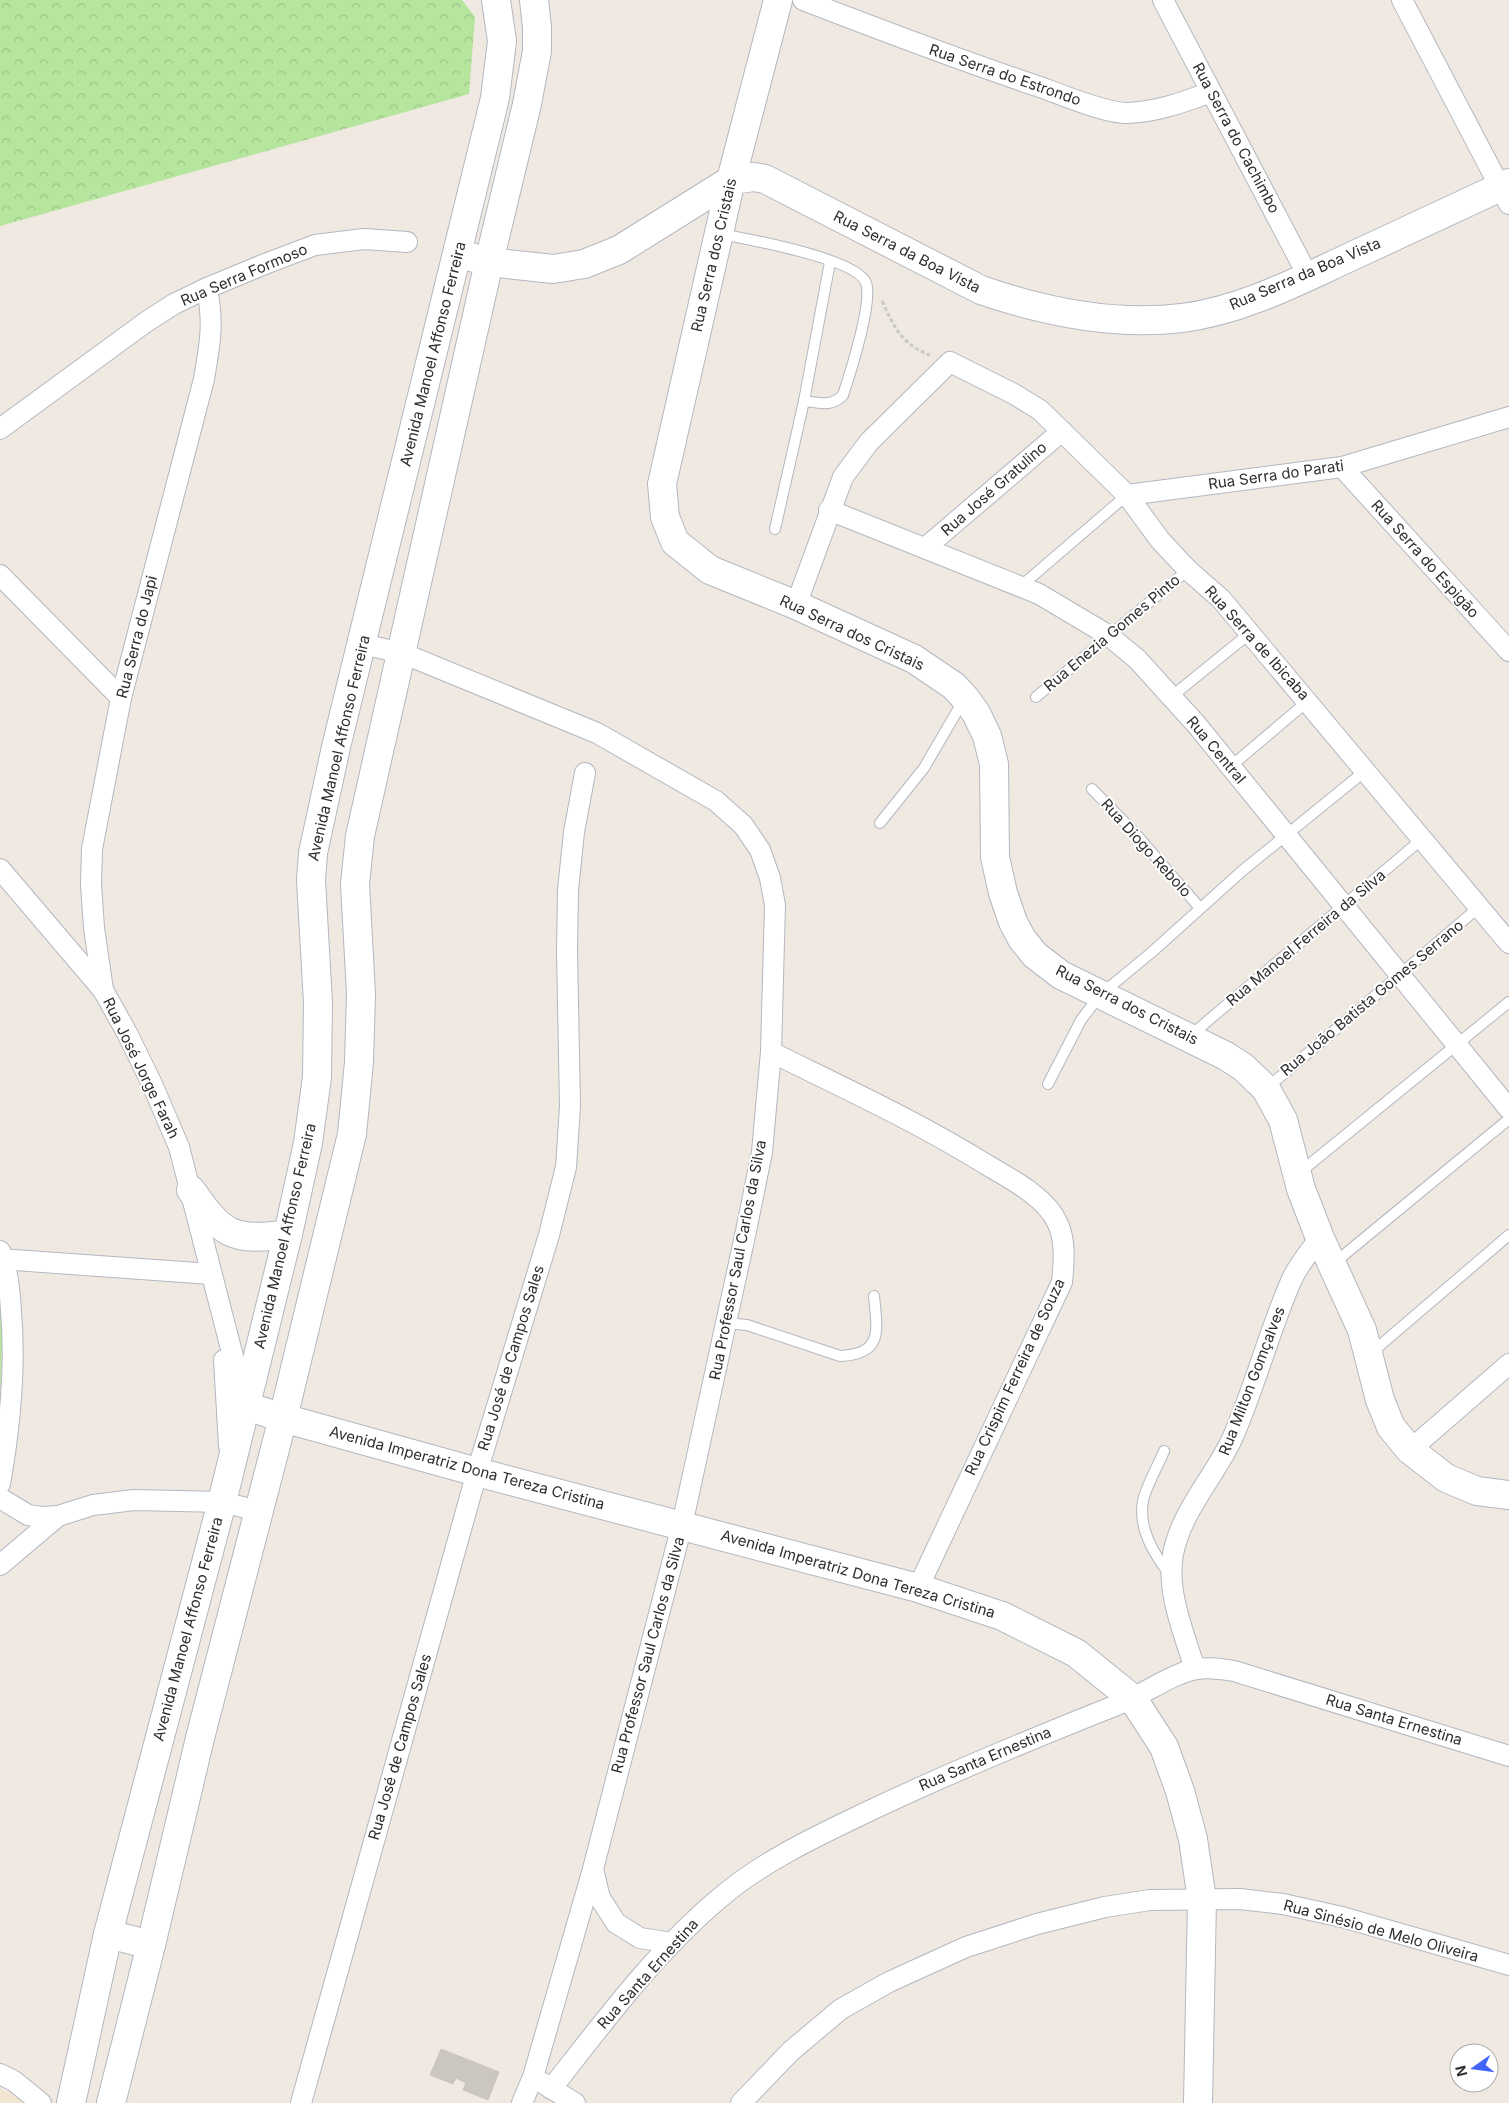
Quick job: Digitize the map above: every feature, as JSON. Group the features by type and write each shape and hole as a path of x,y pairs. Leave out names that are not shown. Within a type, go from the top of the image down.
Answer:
{"main road":[{"path":"111,2103 200,1738 283,1418 352,1134 359,1062 360,1014 355,884 360,836 488,262 525,110 537,51 534,0"},
{"name":"Rua Serra dos Cristais","path":"778,0 731,180 662,484 665,517 675,542 710,570 796,605 914,659 948,682 965,698 976,714 986,736 994,764 995,856 1003,893 1013,922 1022,939 1035,955 1061,975 1189,1036 1243,1067 1266,1089 1283,1120 1297,1175 1320,1238 1362,1330 1370,1355 1380,1400 1391,1427 1410,1450 1446,1478 1477,1491 1509,1495"},
{"name":"Avenida Manoel Affonso Ferreira","path":"71,2103 108,1934 222,1502 288,1234 308,1143 317,1077 318,1003 311,880 313,853 336,747 495,98 502,40 495,4"},
{"name":"Rua Serra da Boa Vista","path":"731,180 754,177 765,179 982,290 1015,302 1071,314 1148,321 1184,318 1222,309 1308,276 1506,191"},
{"path":"458,254 488,262 553,269 584,264 619,250 731,180"},
{"path":"191,1190 209,1216 219,1226 231,1233 247,1237 288,1234"},
{"name":"Avenida Imperatriz Dona Tereza Cristina","path":"246,1406 477,1472 918,1588 1011,1620 1076,1653 1133,1698 1164,1747 1180,1791 1193,1839 1202,1900 1198,2103"},
{"path":"162,1729 200,1738"},
{"path":"108,1934 151,1945"}],"street":[{"name":"Rua Serra do Estrondo","path":"803,0 997,72 1089,104 1125,113 1164,108 1211,92"},
{"name":"Rua Serra do Cachimbo","path":"1163,0 1308,276"},
{"path":"1402,0 1506,191"},
{"name":"Rua Serra Formoso","path":"0,429 146,322 174,304 207,288 264,264 315,246 364,239 407,242"},
{"name":"Rua Serra do Japi","path":"104,990 94,928 91,884 92,849 121,698 204,379 211,338 212,314 207,288"},
{"path":"796,605 843,477 869,442 950,362"},
{"name":"Rua Serra de Ibicaba","path":"950,362 1014,394 1040,410 1127,495 1160,540 1188,570 1221,599 1509,943"},
{"name":"Rua Serra do Parati","path":"1127,495 1342,467 1509,417"},
{"name":"Rua José Gratulino","path":"925,548 1062,431"},
{"name":"Rua Serra do Espigão","path":"1342,467 1509,650"},
{"name":"Rua Central","path":"830,510 1039,594 1108,635 1137,659 1230,767 1509,1109"},
{"path":"0,575 121,698"},
{"name":"Rua Professor Saul Carlos da Silva","path":"362,644 402,654 597,733 716,801 743,826 760,850 770,878 775,905 771,1052 762,1152 682,1525 593,1869 533,2077 522,2103"},
{"name":"Rua José de Campos Sales","path":"301,2103 477,1472 549,1235 566,1167 570,1106 567,951 568,890 574,832 585,773"},
{"name":"Rua José Jorge Farah","path":"0,869 104,990 152,1084 179,1147 246,1406"},
{"name":"Rua Crispim Ferreira de Souza","path":"771,1052 936,1133 1008,1177 1041,1201 1057,1222 1065,1257 1062,1282 918,1588"},
{"name":"Rua Milton Gomçalves","path":"1196,1669 1178,1611 1172,1578 1173,1554 1183,1524 1218,1468 1232,1438 1292,1278 1320,1238"},
{"path":"0,1484 6,1446 14,1345 10,1297 1,1257 211,1274"},
{"name":"Rua José Jorge Farah","path":"218,1301 228,1400 230,1468"},
{"path":"1410,1450 1509,1364"},
{"path":"0,1498 28,1515 41,1517 58,1516 92,1506 134,1500 222,1502 259,1511"},
{"path":"0,1565 58,1516"},
{"name":"Rua Santa Ernestina","path":"551,2089 602,2024 672,1943 708,1908 744,1879 834,1828 919,1787 1133,1698 1196,1669 1217,1668 1234,1671 1509,1756"},
{"path":"593,1869 600,1898 616,1923 640,1938 672,1943"},
{"name":"Rua Sinésio de Melo Oliveira","path":"741,2103 791,2051 841,2009 889,1982 966,1947 1037,1924 1106,1907 1150,1900 1240,1899 1283,1904 1342,1918 1509,1965"},
{"path":"0,2074 14,2081 41,2103"},
{"path":"533,2077 575,2103"}],"lane":[{"path":"719,234 807,253 852,269 862,276 867,284 866,306 843,395 834,403 824,404 804,401"},
{"path":"775,529 804,401 830,262"},
{"path":"1021,586 1127,495"},
{"name":"Rua Enezia Gomes Pinto","path":"1036,697 1188,570"},
{"path":"1171,697 1250,633"},
{"path":"880,823 924,768 965,698"},
{"path":"1230,767 1308,701"},
{"path":"1048,1084 1082,1020 1100,995 1152,952 1242,871 1365,771"},
{"name":"Rua Diogo Rebolo","path":"1092,789 1134,832 1200,908"},
{"name":"Rua Manoel Ferreira da Silva","path":"1189,1036 1422,839"},
{"name":"Rua João Batista Gomes Serrano","path":"1266,1089 1479,907"},
{"path":"1297,1175 1509,1002"},
{"path":"1332,1265 1509,1119"},
{"path":"1370,1355 1509,1235"},
{"path":"726,1322 747,1325 840,1356 856,1356 868,1348 877,1334 874,1296"},
{"path":"1164,1451 1143,1501 1144,1529 1156,1556 1172,1578"}],"path":[{"path":"879,294 900,336 916,350 950,362"}],"shaded area":[{"path":"0,2089 16,2096 27,2103 0,2103"}],"green space":[{"path":"0,0 462,0 475,17 469,94 0,226"},
{"path":"0,1287 3,1306 0,1405"}],"building":[{"path":"441,2049 499,2072 488,2100 463,2090 466,2083 456,2078 453,2084 430,2075"}]}
